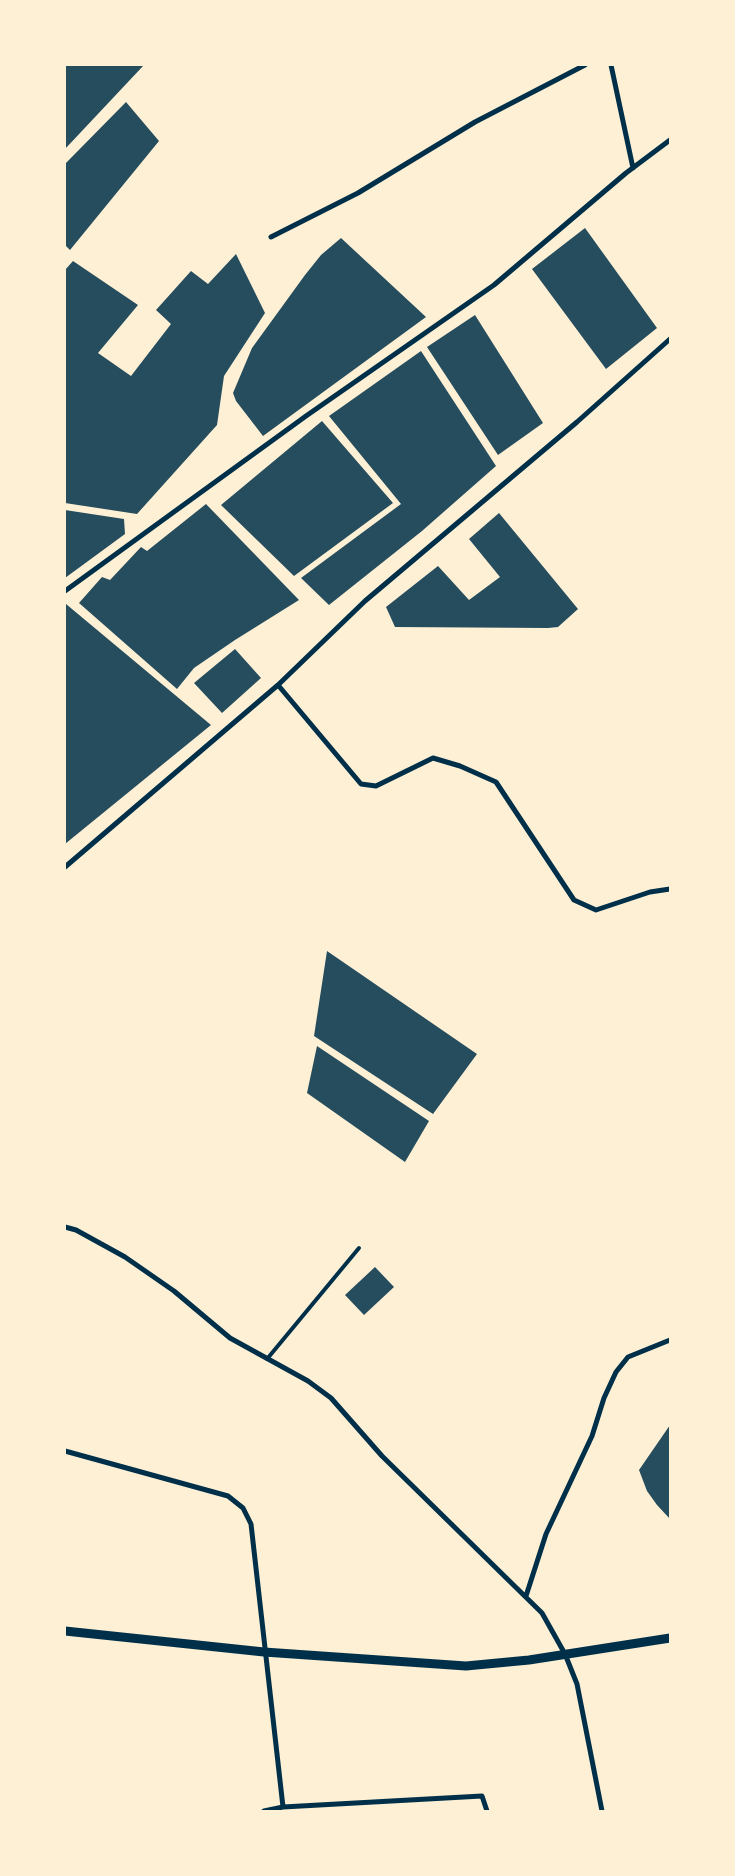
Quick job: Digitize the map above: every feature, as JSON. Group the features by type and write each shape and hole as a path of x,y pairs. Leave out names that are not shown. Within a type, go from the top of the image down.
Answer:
{"street":[{"path":"271,237 358,193 475,122 585,65"},
{"path":"611,65 633,168"},
{"path":"65,590 306,416 494,284 633,168 670,140"},
{"path":"65,867 278,685 365,601 577,422 670,339"},
{"path":"278,685 361,784 376,786 433,758 460,766 496,782 574,900 596,910 650,892 670,889"},
{"path":"65,1227 76,1230 125,1257 174,1291 230,1338 308,1381 331,1398 382,1456 542,1613 565,1654 577,1684 602,1811"},
{"path":"526,1596 546,1534 592,1436 604,1398 616,1372 628,1358 670,1340"},
{"path":"65,1451 228,1496 243,1508 251,1524 282,1807"},
{"path":"65,1631 264,1652 466,1666 565,1654 670,1638"},
{"path":"264,1811 282,1807 482,1796 487,1811"}],"lane":[{"path":"267,1359 359,1248"}],"building":[{"path":"65,65 144,65 65,149"},
{"path":"126,102 159,141 70,250 65,245 65,164"},
{"path":"585,228 657,328 606,369 532,269"},
{"path":"341,238 426,317 263,436 236,401 233,393 252,348 321,255"},
{"path":"236,254 265,313 224,376 217,425 137,514 65,503 65,270 73,261 138,305 98,353 131,376 171,324 156,310 191,271 208,284"},
{"path":"475,315 543,423 498,455 427,347"},
{"path":"421,351 496,466 422,531 329,605 301,578 401,504 329,416"},
{"path":"322,421 393,503 294,576 221,505"},
{"path":"206,504 299,600 194,668 177,689 79,603 102,577 110,580 141,547 147,551"},
{"path":"65,510 124,519 125,534 65,578"},
{"path":"499,513 578,609 558,627 548,628 395,627 386,607 438,566 469,600 500,577 469,539"},
{"path":"65,605 211,725 65,844"},
{"path":"235,649 261,678 222,713 194,683"},
{"path":"327,951 477,1054 433,1114 314,1036"},
{"path":"317,1046 429,1121 405,1162 307,1093"},
{"path":"375,1267 394,1287 364,1315 345,1295"},
{"path":"670,1425 670,1519 647,1491 639,1470"}]}
